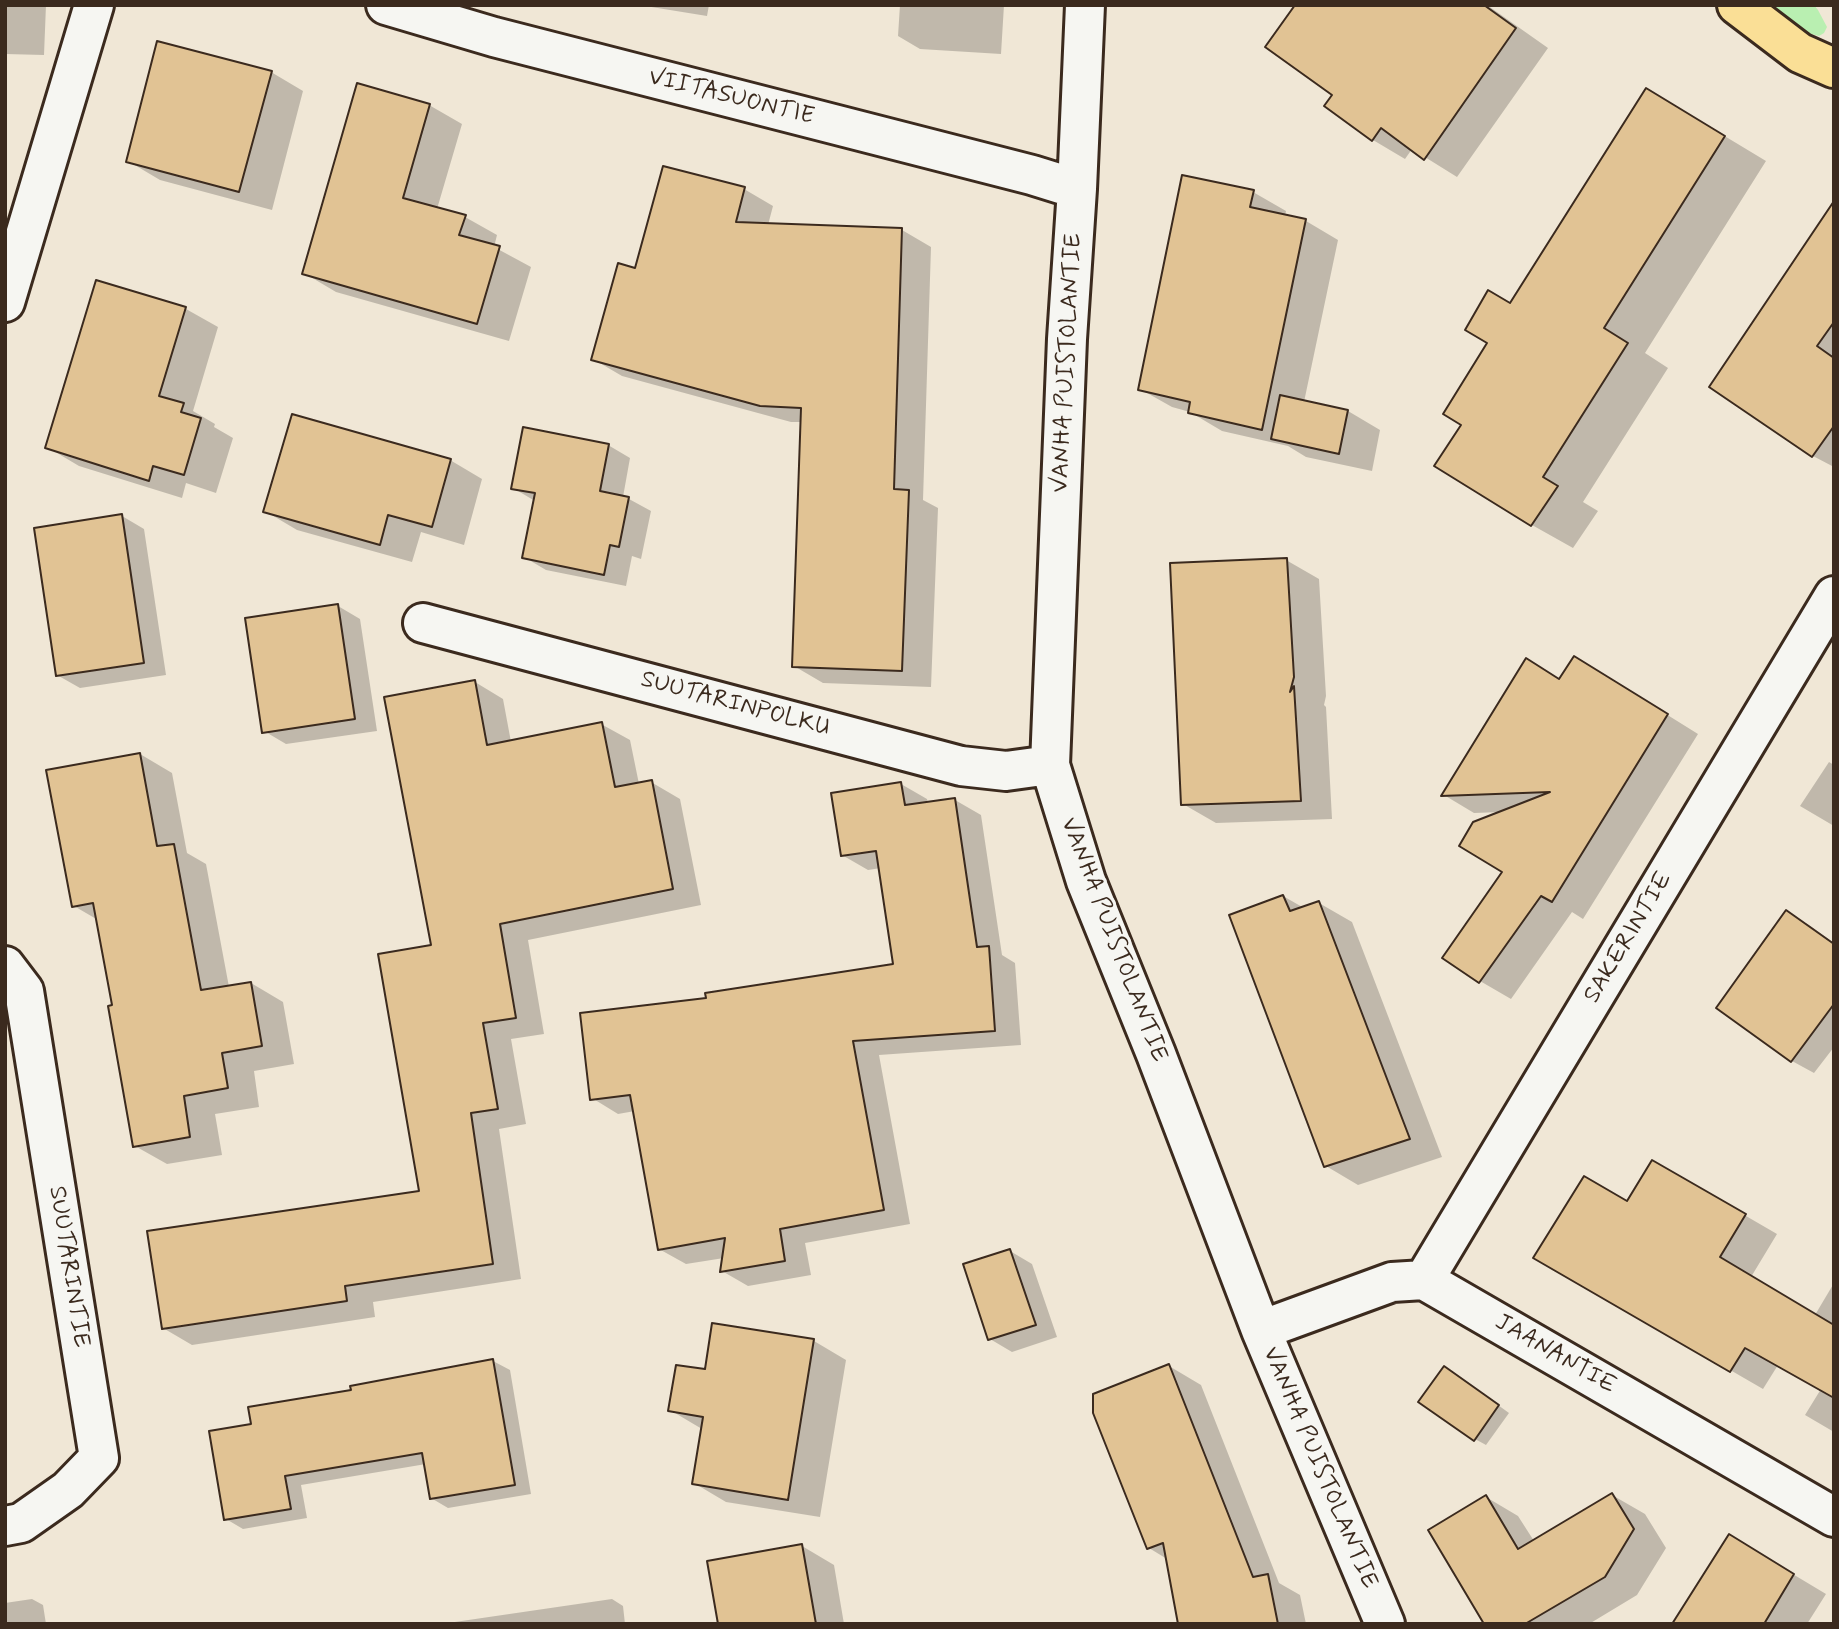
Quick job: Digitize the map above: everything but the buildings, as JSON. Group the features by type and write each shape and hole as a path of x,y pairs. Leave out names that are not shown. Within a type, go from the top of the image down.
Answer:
{"main road":[{"path":"1737,5 1800,53 1834,68"}],"street":[{"path":"5,302 94,5"},
{"name":"VIITASUONTIE","path":"386,5 495,21 1077,189"},
{"name":"VANHA PUISTOLANTIE","path":"1085,5 1067,339 1051,765 1086,881 1156,1054 1261,1330 1385,1624"},
{"name":"SAKERINTIE","path":"1423,1280 1834,596"},
{"name":"SUUTARINPOLKU","path":"423,623 961,766 1006,771 1051,765"},
{"name":"SUUTARINTIE","path":"5,966 24,991 99,1458 68,1490 21,1523 5,1526"},
{"path":"1261,1330 1392,1282 1423,1280"},
{"name":"JAANANTIE","path":"1423,1280 1834,1517"}],"green space":[{"path":"1769,5 1814,5 1827,27 1819,36 1804,32"}]}
